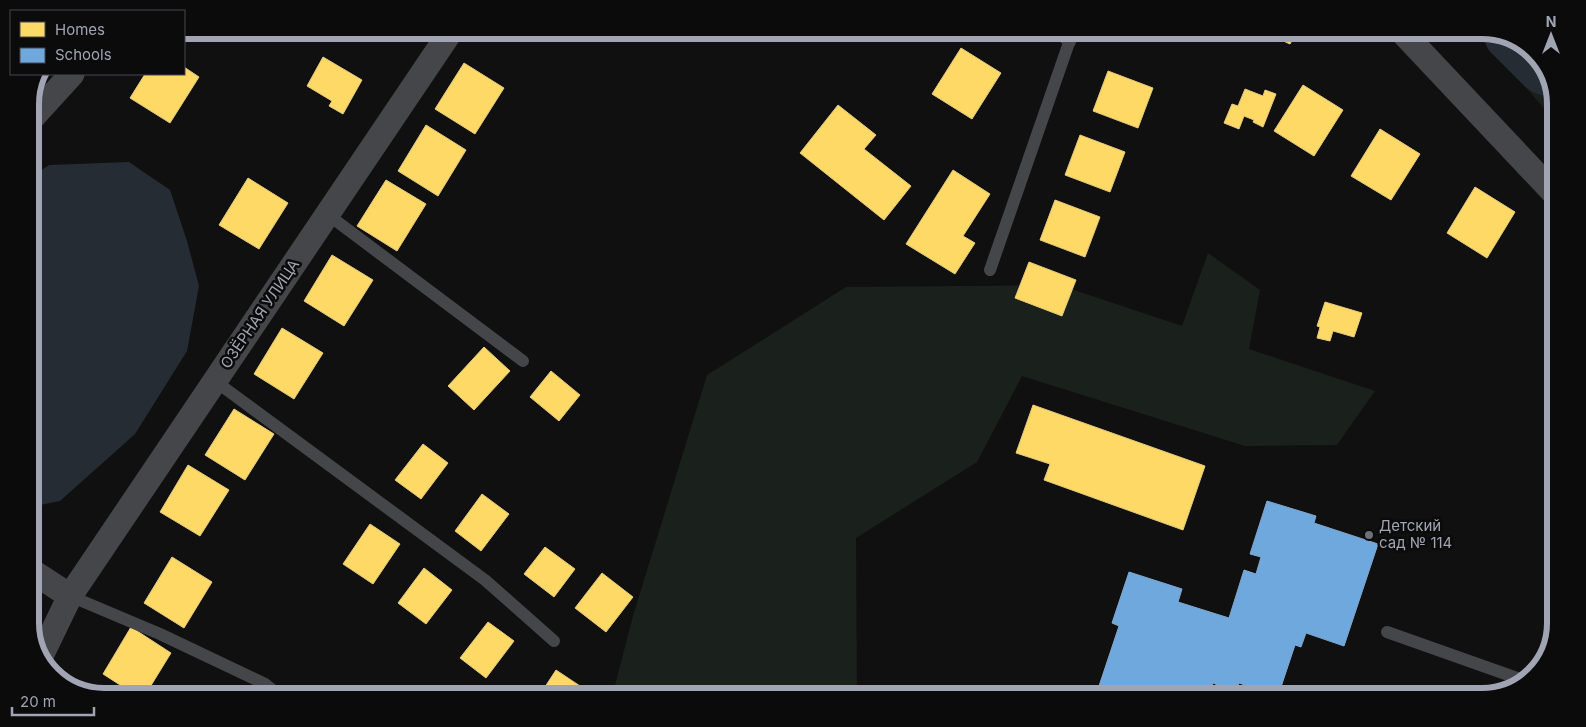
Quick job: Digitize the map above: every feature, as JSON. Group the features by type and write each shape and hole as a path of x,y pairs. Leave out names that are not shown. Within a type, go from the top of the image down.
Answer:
{"street":[{"name":"ОЗЁРНАЯ УЛИЦА","path":"44,650 70,596 445,39"},
{"path":"1409,39 1547,186"},
{"path":"39,110 71,75"},
{"path":"39,576 70,596"}],"lane":[{"path":"990,270 1071,39"},
{"path":"327,214 523,361"},
{"path":"216,381 485,580 554,641"},
{"path":"70,596 160,634 270,688"},
{"path":"1387,632 1513,680"}],"shaded area":[{"path":"1484,39 1507,44 1522,52 1526,56 1526,60 1530,60 1541,75 1547,99 1547,112"},
{"path":"129,162 170,190 187,241 199,286 187,351 135,434 60,501 39,505 39,172 49,165"},
{"path":"1208,253 1260,290 1249,349 1375,391 1337,445 1245,446 1022,376 977,462 856,538 857,688 614,688 633,616 707,375 846,287 1059,285 1182,326"}],"building: Homes":[{"path":"1279,39 1293,39 1290,44"},
{"path":"961,48 1001,73 972,119 932,94"},
{"path":"323,57 362,80 343,114 329,106 332,101 307,86"},
{"path":"464,63 504,88 475,134 435,109"},
{"path":"185,68 199,77 170,123 130,98 144,75 185,75"},
{"path":"1108,71 1153,88 1138,128 1093,111"},
{"path":"1303,85 1343,110 1314,156 1274,131"},
{"path":"1245,89 1263,96 1265,90 1276,94 1263,127 1253,122 1254,120 1244,116 1239,129 1224,123 1232,104 1238,106"},
{"path":"838,105 876,135 864,149 911,186 884,220 800,153"},
{"path":"426,125 466,150 438,196 398,171"},
{"path":"1380,129 1420,154 1391,200 1351,176"},
{"path":"1080,135 1125,152 1110,192 1065,175"},
{"path":"953,170 990,194 963,236 975,243 955,274 906,244"},
{"path":"248,178 288,203 259,249 219,225"},
{"path":"386,180 426,204 397,251 357,226"},
{"path":"1475,187 1515,212 1487,258 1447,233"},
{"path":"1055,200 1100,217 1085,257 1040,240"},
{"path":"332,255 373,280 344,326 304,301"},
{"path":"1029,262 1076,280 1062,316 1015,298"},
{"path":"1325,302 1362,313 1354,337 1333,331 1330,341 1317,338 1320,327 1317,326"},
{"path":"282,328 323,353 294,399 254,374"},
{"path":"484,347 510,371 474,410 448,386"},
{"path":"551,371 580,395 559,421 530,397"},
{"path":"1033,405 1205,466 1183,530 1044,480 1050,464 1016,453"},
{"path":"234,409 274,434 245,480 205,455"},
{"path":"423,444 448,463 421,499 395,480"},
{"path":"188,465 229,490 200,536 160,512"},
{"path":"482,494 509,514 481,551 455,531"},
{"path":"370,524 400,544 373,584 343,564"},
{"path":"545,547 575,569 554,597 524,574"},
{"path":"172,557 212,582 184,628 144,603"},
{"path":"424,568 452,590 426,624 398,603"},
{"path":"602,573 633,597 606,632 575,608"},
{"path":"488,622 514,641 486,678 460,658"},
{"path":"131,627 171,653 149,688 125,688 103,674"},
{"path":"556,670 583,688 544,688"}],"building: Schools":[{"path":"1267,501 1316,516 1314,523 1378,544 1344,646 1306,633 1301,647 1295,645 1281,688 1254,688 1239,683 1237,688 1219,688 1220,686 1213,683 1211,688 1098,688 1119,626 1112,623 1129,572 1182,589 1178,602 1229,618 1244,570 1256,574 1261,557 1250,554"}],"place":[{"name":"Детский сад № 114","path":"1369,535"}]}
